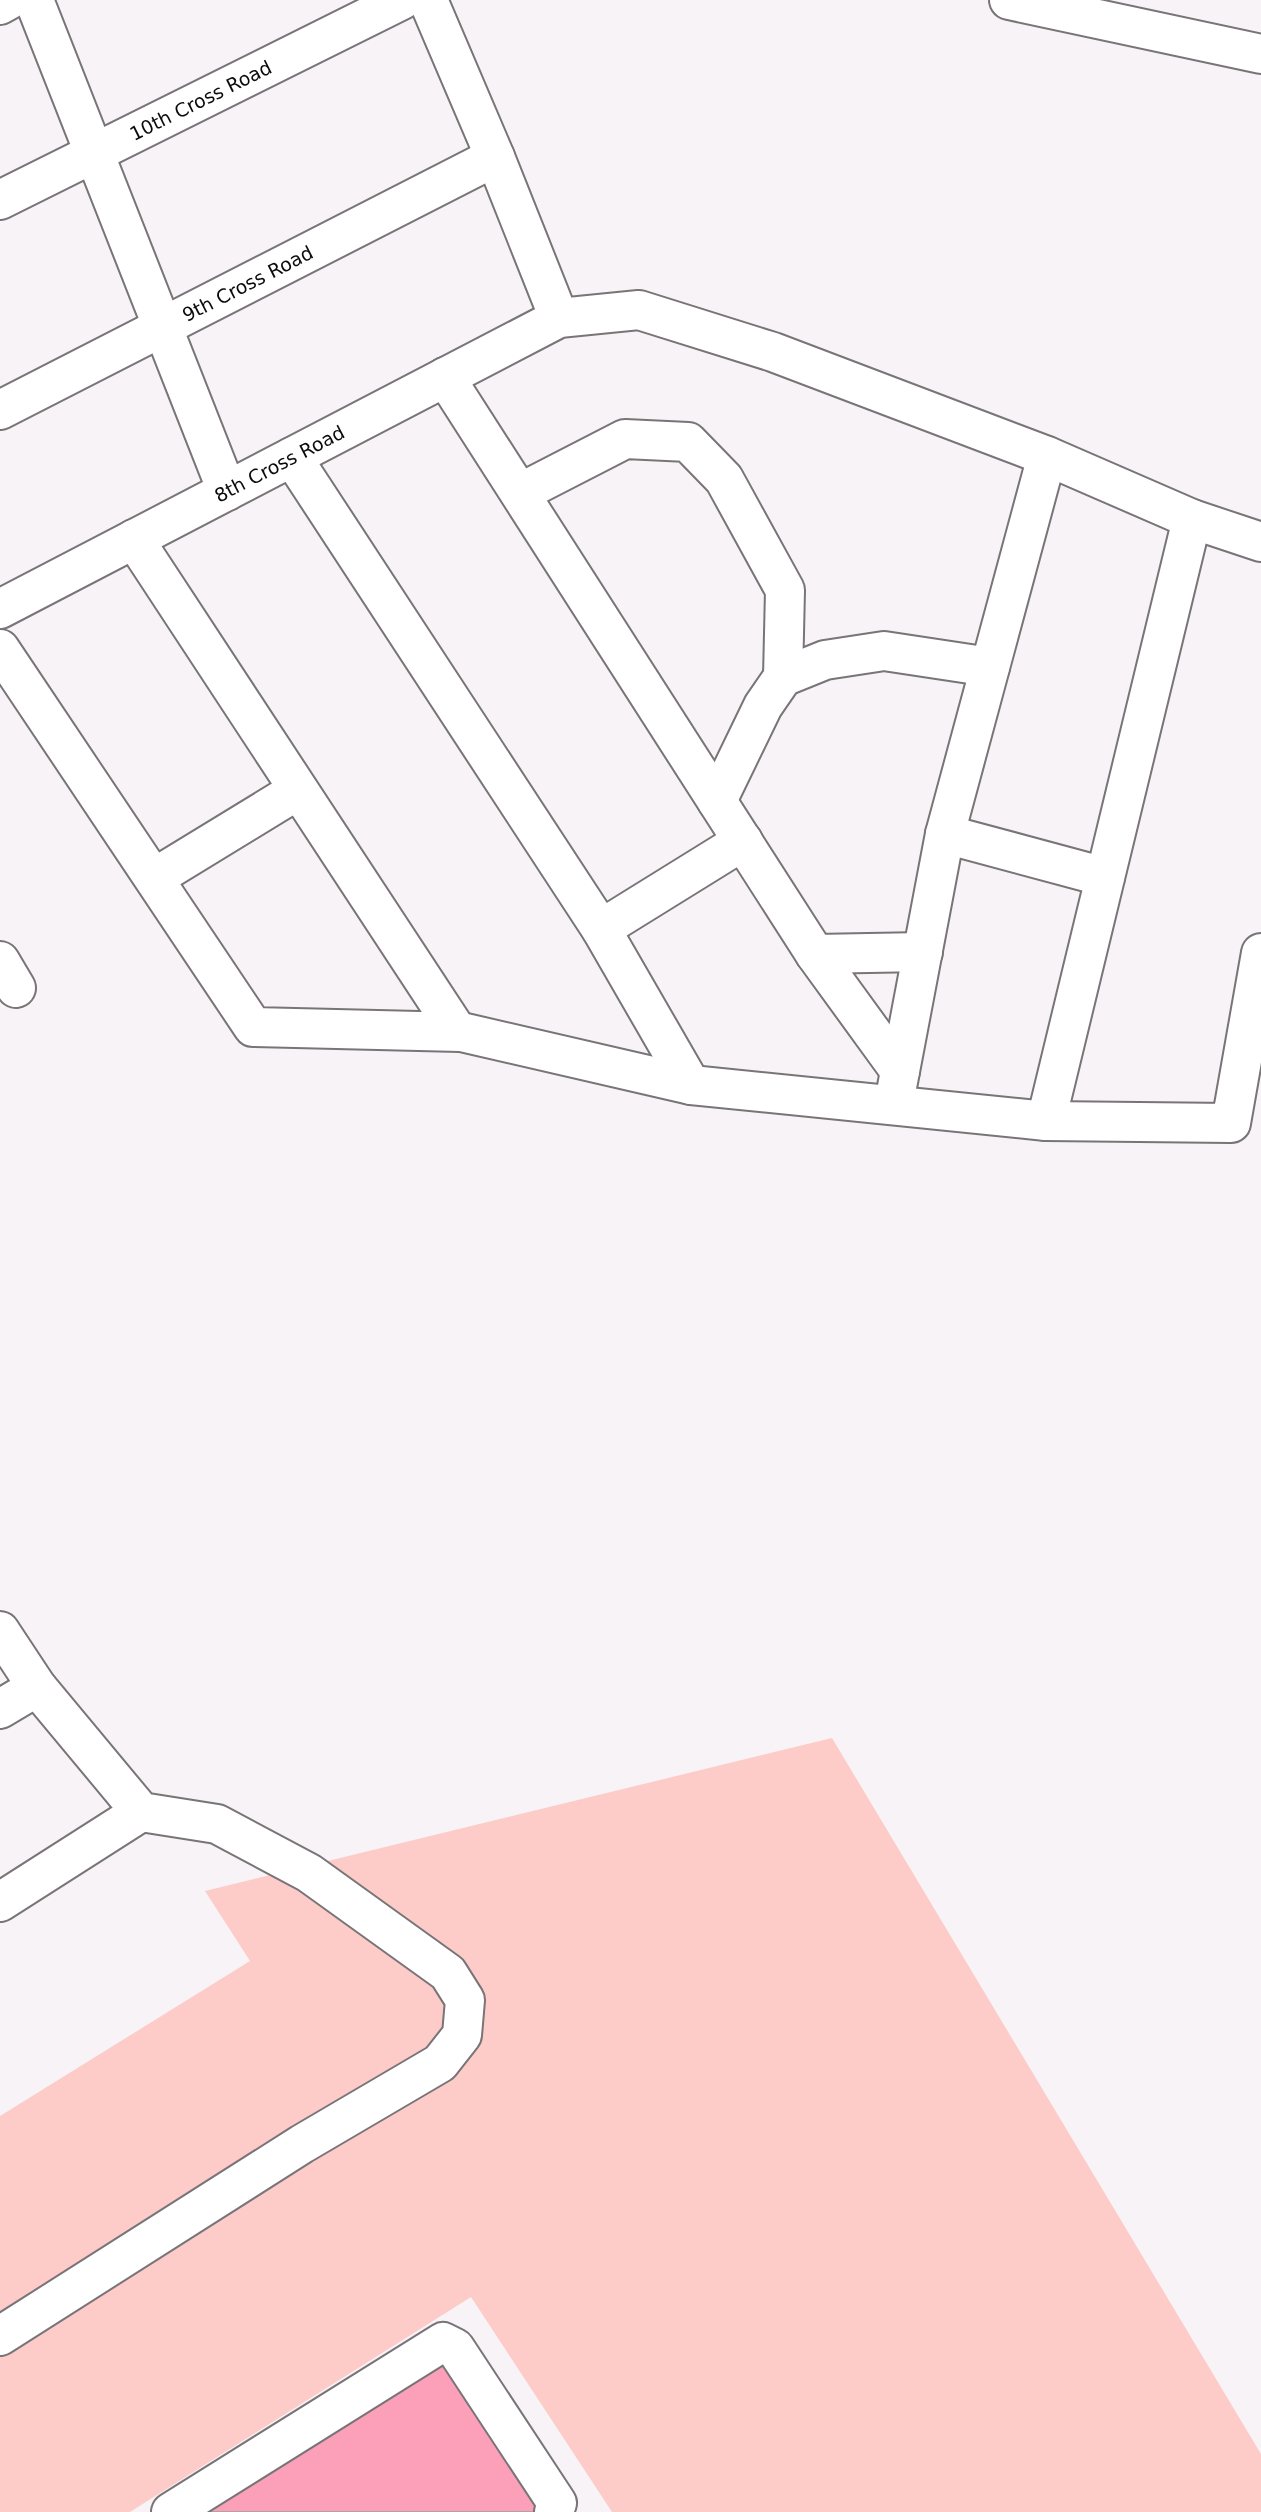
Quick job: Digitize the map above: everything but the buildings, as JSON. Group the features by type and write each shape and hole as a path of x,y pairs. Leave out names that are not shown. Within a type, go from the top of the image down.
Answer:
{"street":[{"path":"0,5 9,0"},
{"path":"34,0 227,491"},
{"name":"10th Cross Road","path":"0,200 402,0"},
{"path":"428,0 495,157 559,318 639,310 773,352 1047,456 1192,519 1261,542"},
{"path":"1009,0 1261,54"},
{"name":"9th Cross Road","path":"0,410 495,157"},
{"name":"8th Cross Road","path":"0,608 559,318"},
{"path":"445,377 815,954 897,1088"},
{"path":"520,493 625,439 688,442 724,479 785,590 783,677 763,706 717,801"},
{"path":"897,1088 945,834 1047,456"},
{"path":"292,457 601,929 691,1085"},
{"path":"1046,1121 1192,519"},
{"path":"134,539 460,1032"},
{"path":"0,649 253,1027 460,1032 691,1085 897,1088 1046,1121 1231,1123 1261,953"},
{"path":"783,677 825,660 884,651 990,667"},
{"path":"154,878 298,790"},
{"path":"945,834 1105,877"},
{"path":"601,929 743,841"},
{"path":"815,954 923,952"},
{"path":"0,1631 37,1688 141,1812 217,1824 309,1873 448,1973 465,2000 462,2035 440,2063 302,2144 0,2336"},
{"path":"0,1709 37,1688"},
{"path":"0,1902 141,1812"},
{"path":"171,2512 443,2342 455,2348 535,2467 557,2503 554,2512"}],"shaded area":[{"path":"832,1738 1261,2454 1261,2512 612,2512 471,2297 130,2512 0,2512 0,2116 250,1961 205,1891"}]}
